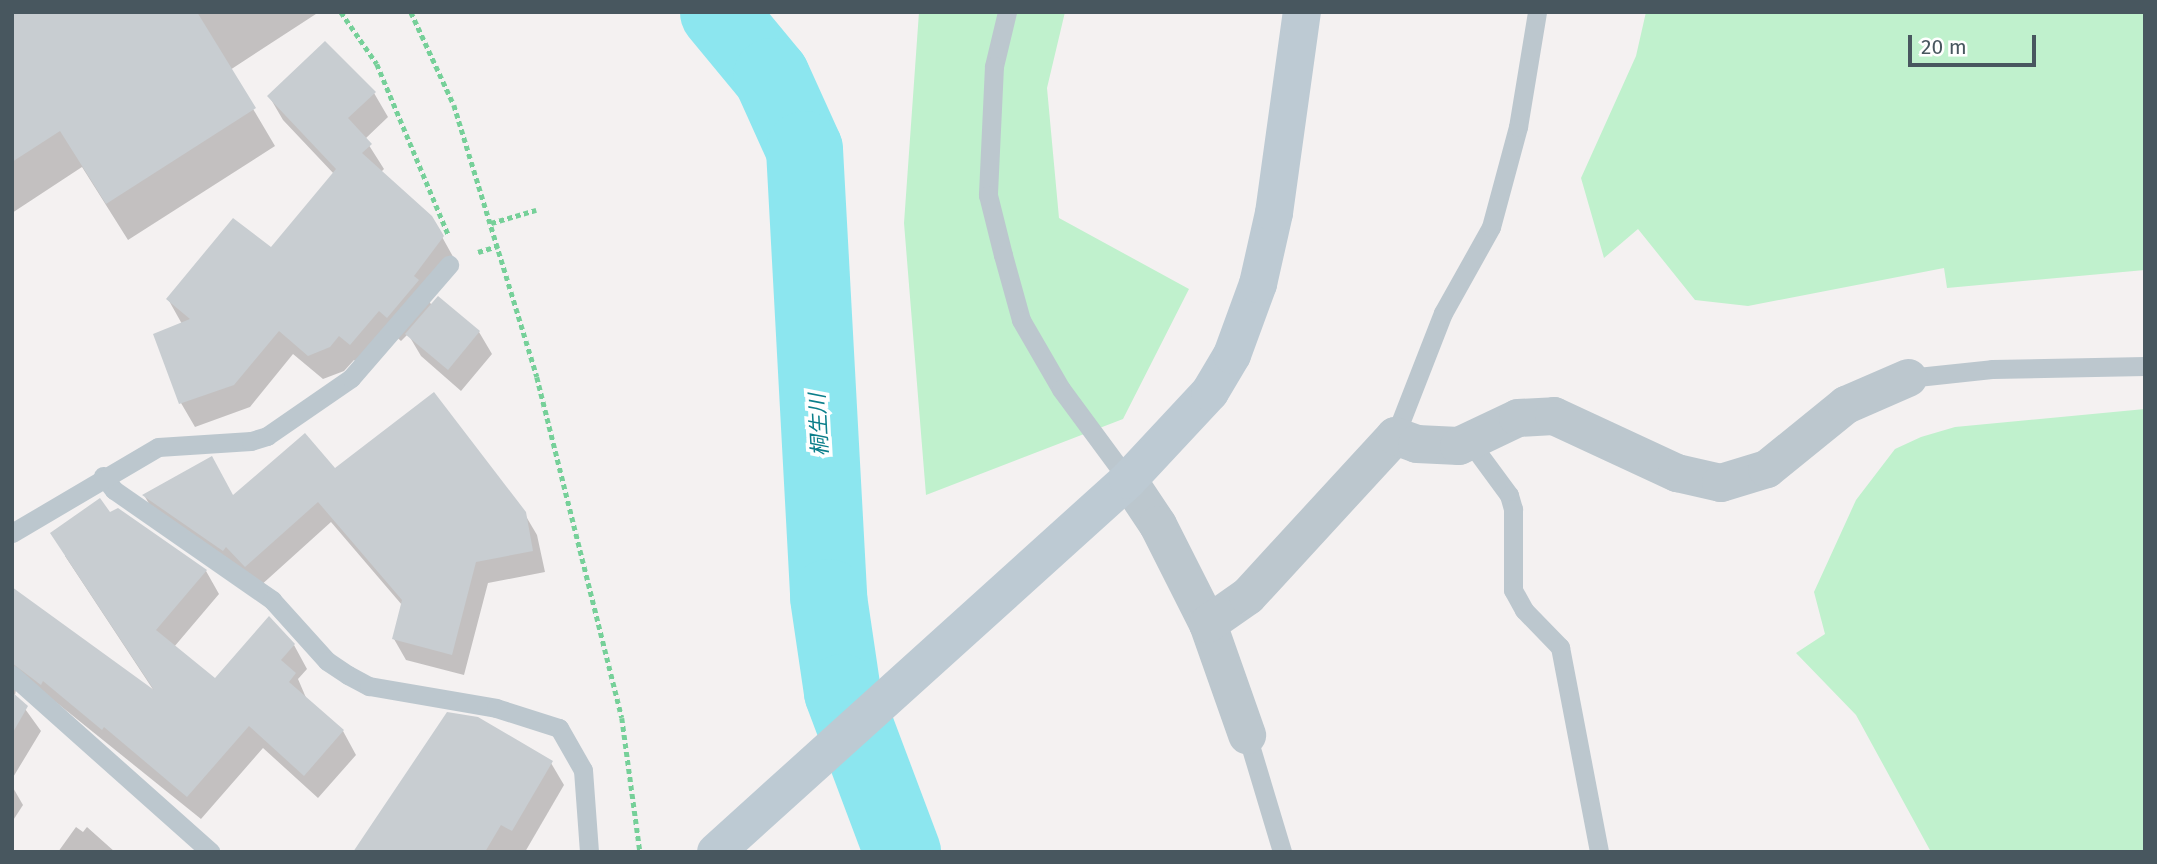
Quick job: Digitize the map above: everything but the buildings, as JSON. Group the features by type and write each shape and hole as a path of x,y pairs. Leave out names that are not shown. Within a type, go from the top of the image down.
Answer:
{"street":[{"path":"716,852 1119,488 1184,424 1232,355 1258,284 1274,213 1302,12"},
{"path":"1208,624 1248,596 1395,436 1438,447 1470,442 1518,418 1554,416 1677,473 1721,483 1744,480 1767,469 1846,405 1908,378"},
{"path":"1119,488 1158,526 1208,624 1247,735"}],"lane":[{"path":"1007,12 994,66 988,195 1021,320 1119,488"},
{"path":"1395,436 1443,313 1491,227 1518,127 1536,12"},
{"path":"12,533 103,476 158,447 251,441 267,436 351,378 449,265"},
{"path":"1908,378 1992,369 2145,366"},
{"path":"1470,442 1509,495 1513,509 1513,590 1524,610 1560,648 1599,852"},
{"path":"103,476 114,490 272,600 327,661 348,676 369,686 495,708 559,728 583,770 589,852"},
{"path":"12,675 211,852"},
{"path":"1247,735 1282,852"}],"path":[{"path":"341,12 377,64 449,237"},
{"path":"411,12 454,105 537,377 622,718 640,852"},
{"path":"491,223 536,210"},
{"path":"489,249 498,246"}],"green space":[{"path":"919,12 1065,12 1047,88 1059,218 1189,289 1123,419 926,495 904,223"},
{"path":"1646,12 2145,12 2145,270 1947,288 1944,268 1748,306 1695,300 1638,229 1604,258 1581,178 1636,56"},
{"path":"2145,409 2145,852 1931,852 1856,715 1796,653 1825,634 1814,592 1856,500 1895,449 1921,437 1955,427"}],"waterway":[{"name":"桐生川","path":"718,12 771,76 804,149 828,597 842,692 902,852"}]}
